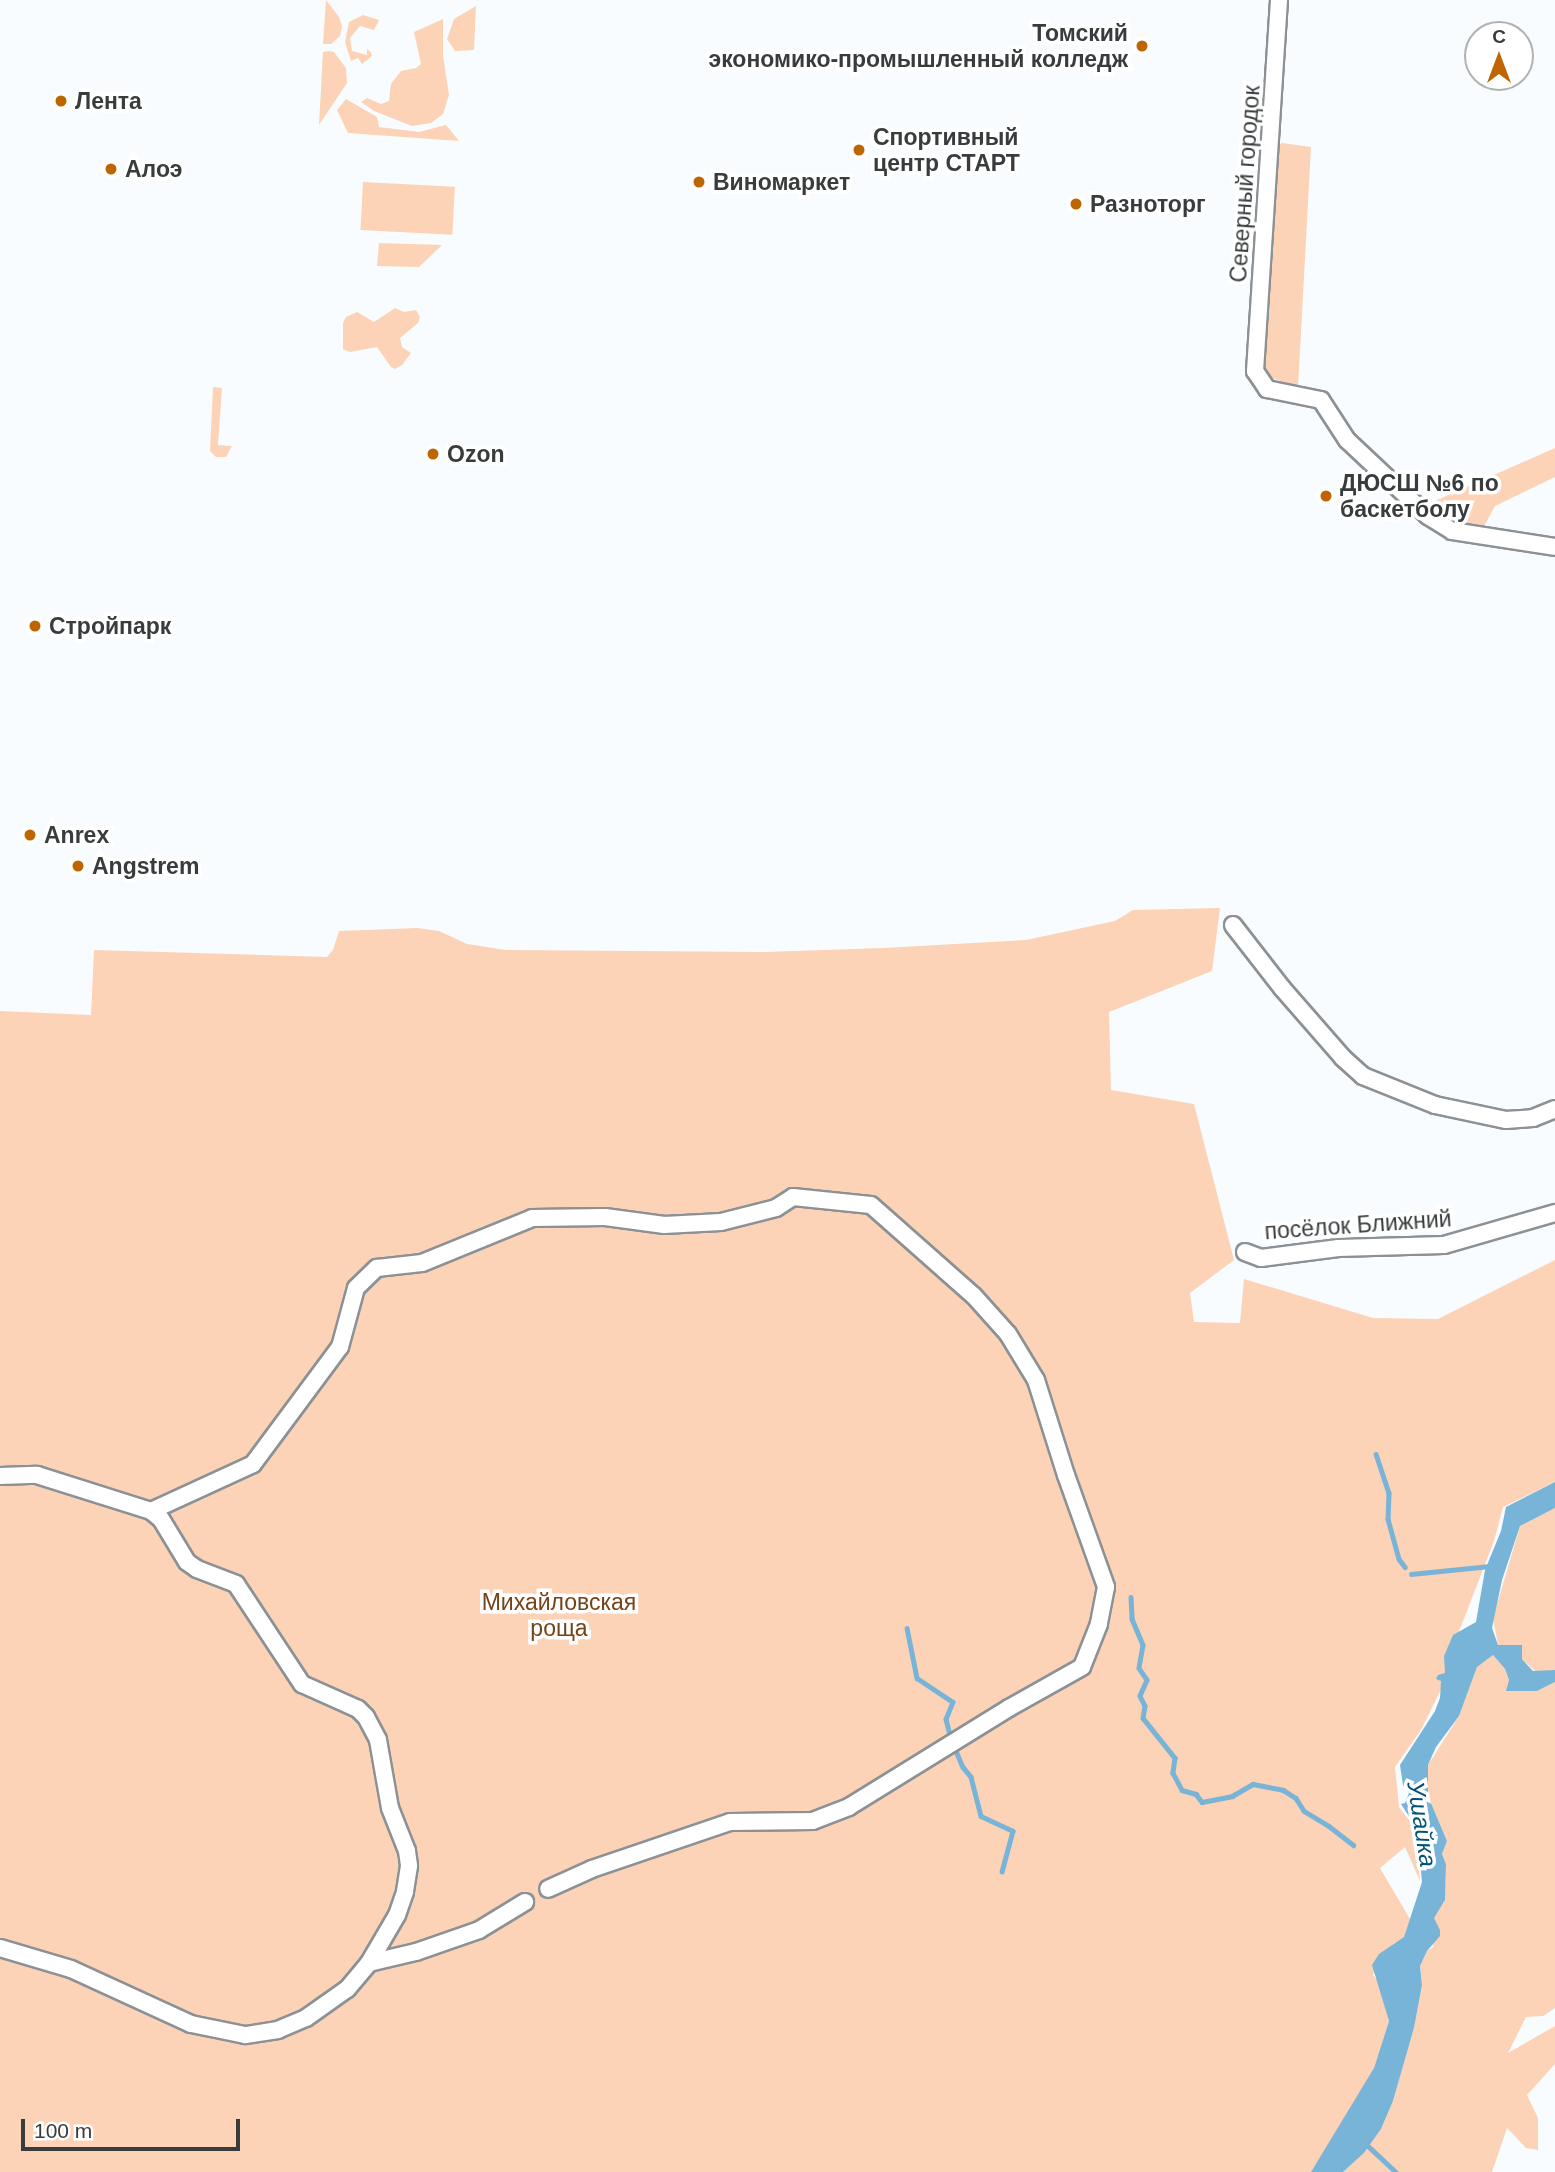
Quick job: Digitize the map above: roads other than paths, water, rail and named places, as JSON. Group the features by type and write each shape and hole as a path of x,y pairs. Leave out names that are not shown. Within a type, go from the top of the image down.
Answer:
{"street":[{"name":"Северный городок","path":"1279,0 1255,370 1267,389 1321,400 1347,440 1428,516 1452,530 1555,547"},
{"path":"1234,925 1282,988 1343,1058 1363,1076 1435,1105 1506,1120 1532,1118 1555,1109"},
{"path":"151,1511 253,1464 340,1347 356,1288 377,1268 422,1263 532,1218 605,1217 664,1225 721,1222 776,1208 793,1197 871,1205 974,1296 1008,1334 1036,1380 1106,1587 1099,1624 1082,1667 1009,1708 849,1807 813,1821 730,1822 592,1868 548,1889"},
{"name":"посёлок Ближний","path":"1245,1252 1261,1258 1338,1248 1444,1245 1555,1213"},
{"path":"0,1476 37,1475 83,1492 151,1511 161,1519 187,1562 197,1569 236,1584 302,1684 358,1709 373,1727 378,1740 390,1808 407,1851 408,1866 405,1892 397,1915 369,1963 347,1989 306,2018 278,2030 245,2035 191,2024 81,1973 0,1948"},
{"path":"369,1963 416,1952 479,1930 525,1902"}],"water":[{"name":"Ушайка","path":"1555,1482 1555,1508 1520,1526 1502,1580 1492,1628 1498,1645 1522,1645 1522,1659 1533,1671 1555,1670 1555,1682 1537,1691 1506,1691 1509,1680 1505,1669 1493,1655 1477,1667 1459,1716 1436,1747 1428,1765 1428,1796 1447,1841 1442,1854 1446,1864 1445,1900 1434,1918 1440,1936 1427,1951 1420,1966 1422,1985 1414,2028 1393,2101 1381,2129 1364,2153 1343,2172 1311,2172 1374,2068 1389,2021 1372,1965 1379,1954 1404,1937 1422,1882 1417,1829 1401,1804 1405,1803 1409,1793 1403,1785 1400,1765 1435,1711 1440,1698 1441,1681 1436,1679 1438,1675 1445,1673 1444,1656 1453,1635 1476,1622 1485,1570 1501,1531 1506,1507"}],"waterway":[{"path":"1376,1454 1389,1493 1388,1519 1399,1559 1405,1567"},
{"path":"1411,1574 1490,1566"},
{"path":"1131,1597 1132,1619 1143,1645 1139,1668 1147,1680 1140,1696 1145,1706 1143,1718 1175,1758 1173,1773 1182,1790 1196,1794 1202,1802 1232,1796 1253,1784 1283,1790 1296,1798 1304,1811 1353,1845"},
{"path":"907,1628 917,1678 953,1702 946,1719 963,1767 971,1777 981,1816 1013,1831 1002,1872"},
{"path":"1366,2144 1396,2172"}],"place":[{"name":"Томский экономико-промышленный колледж","path":"1142,46"},
{"name":"Лента","path":"61,101"},
{"name":"Спортивный центр СТАРТ","path":"859,150"},
{"name":"Алоэ","path":"111,169"},
{"name":"Виномаркет","path":"699,182"},
{"name":"Разноторг","path":"1076,204"},
{"name":"Ozon","path":"433,454"},
{"name":"ДЮСШ №6 по баскетболу","path":"1326,496"},
{"name":"Стройпарк","path":"35,626"},
{"name":"Anrex","path":"30,835"},
{"name":"Angstrem","path":"78,866"}],"park label":[{"name":"Михайловская роща","path":"559,1615"}]}
